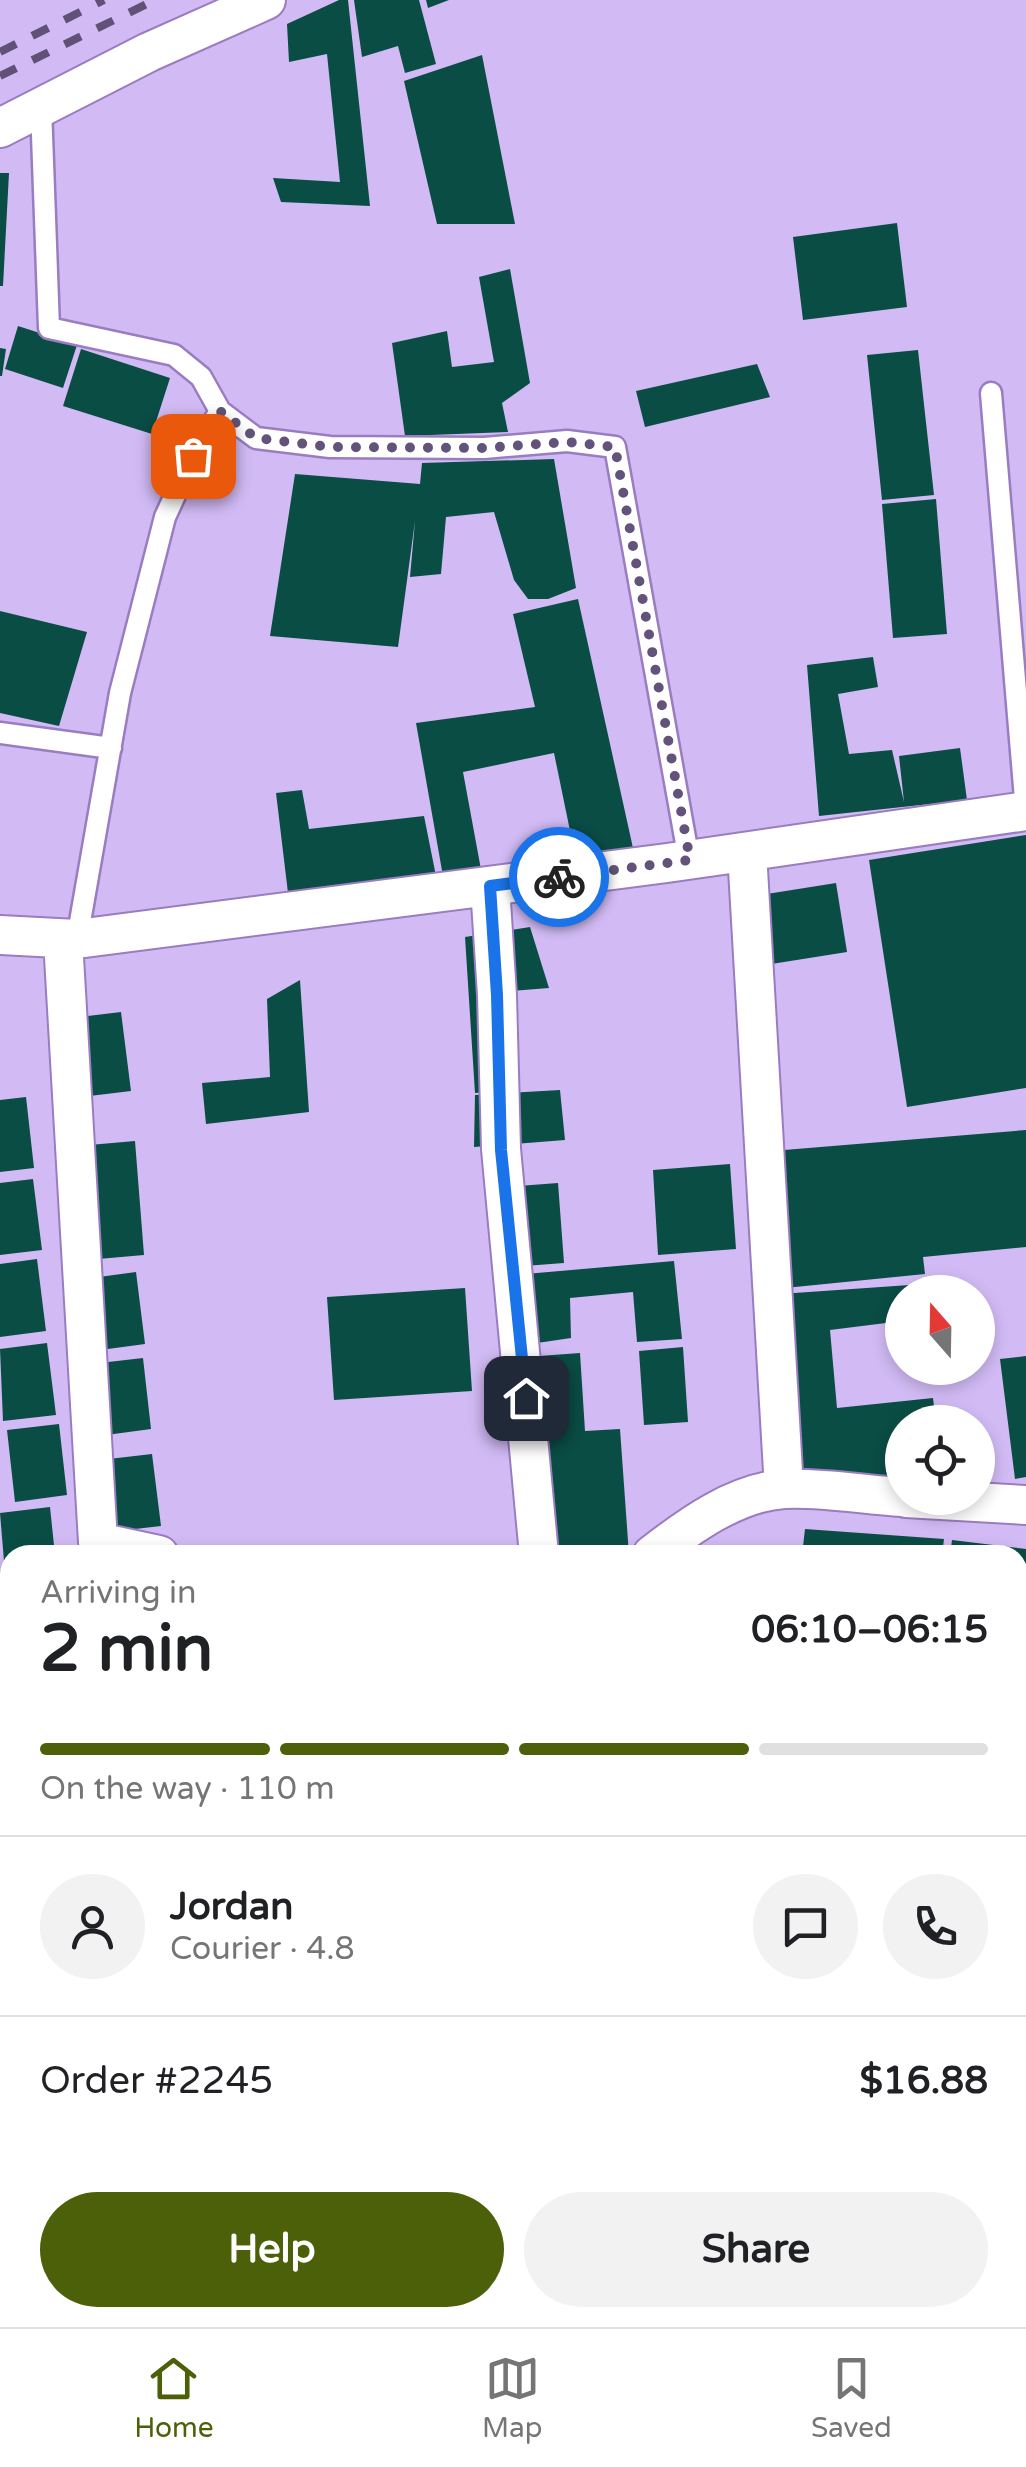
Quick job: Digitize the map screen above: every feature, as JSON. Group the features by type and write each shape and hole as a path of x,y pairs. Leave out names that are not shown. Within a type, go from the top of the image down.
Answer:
{"street":[{"path":"0,128 149,52 266,0"},
{"path":"0,935 70,940 690,860 1026,811"},
{"path":"747,852 784,1489"},
{"path":"490,886 501,1150 538,1545"},
{"path":"70,940 94,1545"},
{"path":"668,1545 741,1498 784,1489 885,1496"},
{"path":"995,1504 1026,1506"}],"lane":[{"path":"41,107 48,328 174,355 201,377 220,411 256,438 330,447 484,448 568,442 615,447 690,860"},
{"path":"991,393 1026,811"},
{"path":"70,940 120,693 165,517 193,456 220,411"},
{"path":"0,733 110,748"}],"building":[{"path":"339,0 348,0 370,206 281,202 273,178 340,182 327,54 289,62 287,24"},
{"path":"354,0 419,0 436,64 405,73 398,46 362,57"},
{"path":"426,0 449,0 428,8"},
{"path":"482,55 515,224 437,224 404,81"},
{"path":"0,173 9,173 3,286 0,286"},
{"path":"897,223 907,307 803,320 793,237"},
{"path":"510,269 530,383 502,403 508,432 405,436 392,343 447,331 452,367 494,362 479,277"},
{"path":"18,326 77,345 63,388 5,369"},
{"path":"0,348 6,349 2,376 0,376"},
{"path":"81,349 170,378 152,434 63,406"},
{"path":"918,350 934,495 882,500 867,355"},
{"path":"757,364 770,397 645,427 636,391"},
{"path":"554,459 576,588 548,599 528,599 514,580 494,512 446,517 441,574 410,577 415,521 398,647 270,636 295,474 420,484 422,463"},
{"path":"936,499 947,634 893,638 882,504"},
{"path":"578,599 633,848 575,855 554,753 463,772 482,875 444,882 416,723 535,707 513,614"},
{"path":"0,611 87,632 59,726 0,713"},
{"path":"873,657 878,687 838,694 849,754 892,750 904,802 899,756 960,748 967,800 819,816 807,665"},
{"path":"302,790 309,829 424,816 436,876 288,893 276,793"},
{"path":"1026,835 1026,1088 907,1107 869,860"},
{"path":"836,883 847,952 747,968 736,899"},
{"path":"530,927 549,988 499,992 506,1091 475,1093 465,937"},
{"path":"300,980 309,1112 206,1124 202,1083 270,1077 267,999"},
{"path":"121,1012 131,1091 73,1098 63,1019"},
{"path":"560,1090 565,1140 474,1147 475,1095"},
{"path":"26,1097 34,1168 0,1172 0,1100"},
{"path":"1026,1130 1026,1247 923,1257 925,1274 785,1288 772,1151"},
{"path":"135,1141 144,1255 87,1260 78,1146"},
{"path":"730,1164 736,1249 658,1255 653,1170"},
{"path":"33,1179 42,1250 0,1255 0,1183"},
{"path":"558,1183 564,1263 498,1268 492,1188"},
{"path":"37,1259 46,1331 0,1337 0,1264"},
{"path":"674,1261 682,1339 637,1342 633,1292 570,1298 571,1338 510,1347 503,1276"},
{"path":"136,1272 145,1344 93,1351 84,1279"},
{"path":"885,1287 885,1323 830,1330 837,1408 933,1398 934,1405 885,1405 885,1476 799,1483 780,1294"},
{"path":"465,1288 472,1391 334,1400 327,1297"},
{"path":"47,1343 56,1415 3,1421 0,1349"},
{"path":"683,1347 688,1422 644,1425 639,1351"},
{"path":"580,1353 585,1431 620,1429 628,1545 526,1545 512,1358"},
{"path":"1026,1356 1026,1477 1015,1479 1000,1359"},
{"path":"143,1358 151,1429 99,1436 91,1364"},
{"path":"59,1424 67,1495 15,1502 7,1430"},
{"path":"152,1454 161,1526 109,1532 100,1460"},
{"path":"50,1507 54,1545 3,1545 0,1513"},
{"path":"805,1529 944,1539 943,1545 803,1545"},
{"path":"952,1540 993,1545 951,1545"}],"railway":[{"path":"0,52 104,0"},
{"path":"0,76 155,0"}],"way so far":[{"path":"193,456 220,411 256,438 330,447 484,448 568,442 615,447 690,860 559,877"}],"route":[{"path":"526,1398 501,1150 490,886 559,877"}]}
